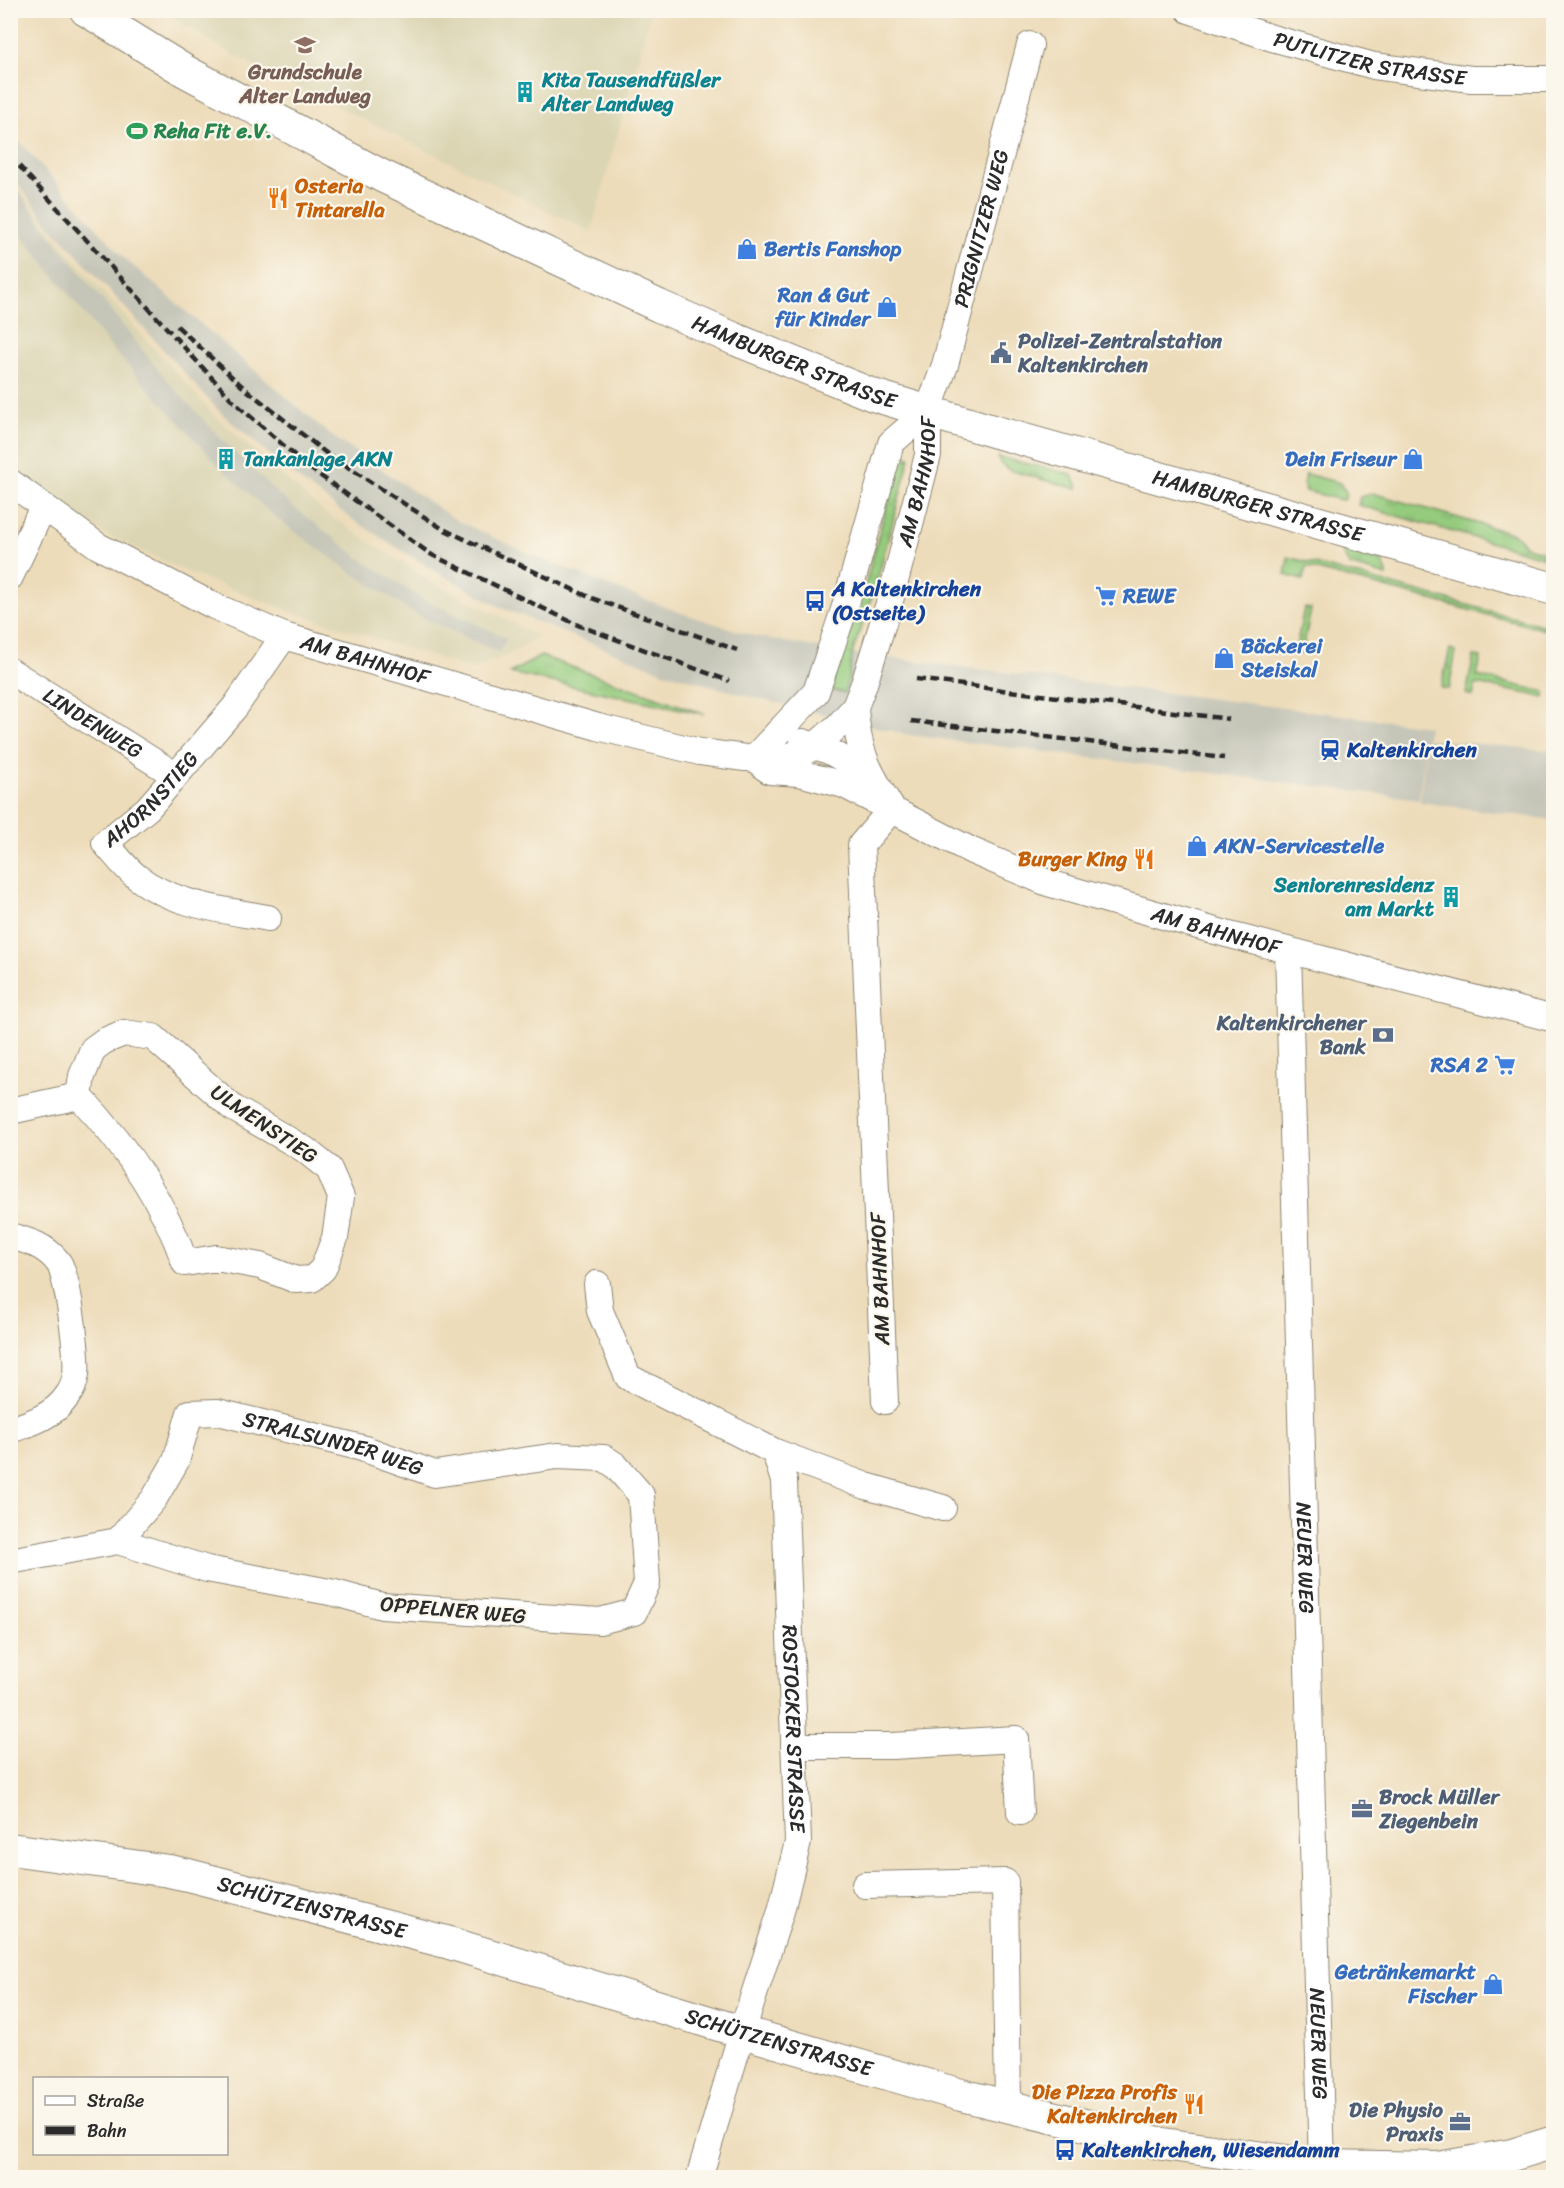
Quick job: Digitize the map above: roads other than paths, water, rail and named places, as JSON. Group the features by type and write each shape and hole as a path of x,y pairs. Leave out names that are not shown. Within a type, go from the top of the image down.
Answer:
{"main road":[{"name":"HAMBURGER STRASSE","path":"86,10 185,71 382,176 659,306 873,395 996,432 1553,588"},
{"name":"SCHÜTZENSTRASSE","path":"10,1849 188,1875 446,1942 742,2032 961,2095 1163,2144 1322,2166 1438,2168 1512,2155 1554,2142"}],"street":[{"name":"PUTLITZER STRASSE","path":"1189,10 1272,38 1374,66 1471,79 1554,79"},
{"name":"PRIGNITZER WEG","path":"928,411 945,365 1030,45"},
{"name":"AM BAHNHOF","path":"844,784 821,745 816,692 844,610 891,443 928,411"},
{"name":"AM BAHNHOF","path":"892,809 870,774 856,734 855,707 891,597 928,455 928,411"},
{"name":"AM BAHNHOF","path":"10,482 98,546 160,580 284,636 598,727 700,752 761,750 783,758 821,745 855,707"},
{"path":"10,577 43,507"},
{"name":"AHORNSTIEG","path":"268,918 212,908 172,896 137,877 105,843 148,808 235,707 284,636"},
{"name":"LINDENWEG","path":"10,671 175,775"},
{"name":"AM BAHNHOF","path":"761,750 816,692"},
{"name":"AM BAHNHOF","path":"821,745 870,774"},
{"name":"AM BAHNHOF","path":"761,750 770,771 799,773 844,784 972,850 1048,883 1226,934 1554,1019"},
{"name":"AM BAHNHOF","path":"885,1401 861,845 892,809"},
{"name":"NEUER WEG","path":"1288,950 1322,2166"},
{"name":"ULMENSTIEG","path":"124,1033 153,1037 233,1108 304,1149 329,1169 341,1197 335,1238 323,1269 312,1279 296,1280 260,1266 216,1258 185,1263 175,1233 135,1164 99,1117 79,1096 82,1076 93,1049 104,1041 124,1033"},
{"path":"10,1111 79,1096"},
{"path":"10,1236 43,1247 58,1262 65,1281 76,1359 76,1376 69,1394 56,1409 38,1421 10,1430"},
{"path":"597,1284 600,1311 628,1377 775,1452 867,1486 943,1508"},
{"name":"STRALSUNDER WEG","path":"118,1541 154,1499 176,1461 190,1413 218,1412 362,1448 435,1474 557,1456 604,1458 615,1465"},
{"name":"ROSTOCKER STRASSE","path":"699,2178 781,1911 798,1842 784,1481 775,1452"},
{"name":"OPPELNER WEG","path":"118,1541 207,1569 335,1593 382,1606 600,1621 634,1612 647,1583 641,1494 615,1465"},
{"path":"10,1561 118,1541"},
{"path":"794,1746 892,1746 1016,1739 1020,1812"},
{"path":"865,1886 1005,1882 1008,2106"}],"railway":[{"path":"10,156 234,402 308,467 432,555 580,626 729,681"},
{"path":"177,326 243,387 326,453 443,529 589,597 737,650"},
{"path":"916,679 1229,719"},
{"path":"911,721 1224,758"}],"place":[{"name":"Grundschule Alter Landweg","path":"305,45"},
{"name":"Kita Tausendfüßler Alter Landweg","path":"525,92"},
{"name":"Reha Fit e.V.","path":"137,131"},
{"name":"Osteria Tintarella","path":"278,198"},
{"name":"Bertis Fanshop","path":"747,249"},
{"name":"Ran & Gut für Kinder","path":"887,307"},
{"name":"Polizei-Zentralstation Kaltenkirchen","path":"1001,353"},
{"name":"Tankanlage AKN","path":"226,459"},
{"name":"Dein Friseur","path":"1413,459"},
{"name":"REWE","path":"1106,596"},
{"name":"A Kaltenkirchen (Ostseite)","path":"815,601"},
{"name":"Bäckerei Steiskal","path":"1224,658"},
{"name":"Kaltenkirchen","path":"1330,750"},
{"name":"AKN-Servicestelle","path":"1197,846"},
{"name":"Burger King","path":"1144,859"},
{"name":"Seniorenresidenz am Markt","path":"1451,897"},
{"name":"Kaltenkirchener Bank","path":"1383,1035"},
{"name":"RSA 2","path":"1505,1065"},
{"name":"Brock Müller Ziegenbein","path":"1362,1809"},
{"name":"Getränkemarkt Fischer","path":"1493,1984"},
{"name":"Die Pizza Profis Kaltenkirchen","path":"1194,2104"},
{"name":"Die Physio Praxis","path":"1460,2122"},
{"name":"Kaltenkirchen, Wiesendamm","path":"1065,2150"}]}
